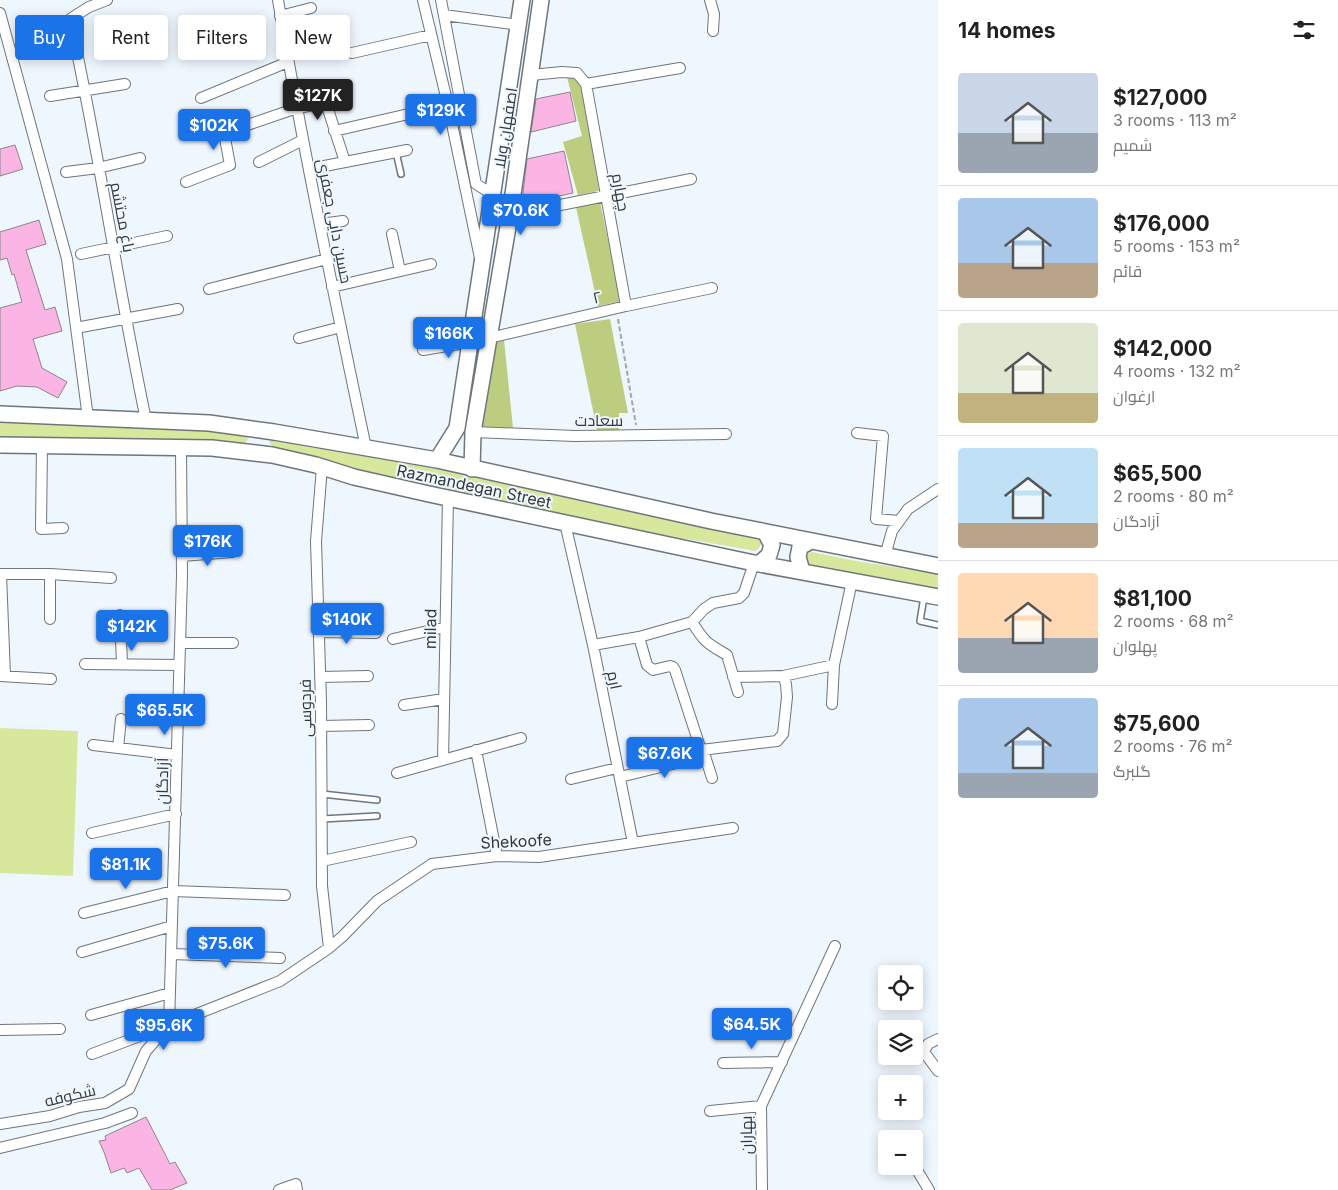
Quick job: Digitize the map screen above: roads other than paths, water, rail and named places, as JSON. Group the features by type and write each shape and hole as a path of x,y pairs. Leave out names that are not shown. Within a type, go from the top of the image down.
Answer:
{"main road":[{"path":"437,460 457,428 522,0"},
{"name":"اصفهان ویلا","path":"472,469 474,432 510,215 542,0"},
{"name":"Razmandegan Street","path":"0,414 209,423 274,432 437,460 765,532 938,566"},
{"name":"Razmandegan Street","path":"0,445 212,448 272,455 354,477 565,523 757,563 931,595"},
{"path":"757,563 769,555 772,545 765,532"},
{"path":"802,571 798,557 800,547 811,541"}],"street":[{"path":"88,4 107,0"},
{"name":"حسین دایی جعفری","path":"278,0 280,15"},
{"path":"423,0 448,105 482,268"},
{"path":"441,0 476,184 492,194"},
{"path":"710,0 714,14 713,31"},
{"name":"باغ محتشم","path":"88,4 70,19 114,247 125,320 146,420"},
{"path":"284,15 311,8"},
{"path":"0,13 67,259 88,418"},
{"path":"444,14 519,25"},
{"path":"352,53 432,35"},
{"path":"201,98 288,62"},
{"name":"حسین دایی جعفری","path":"288,62 366,448"},
{"path":"532,75 562,72 577,73 586,84 680,68"},
{"path":"50,96 125,84"},
{"name":"چهارم","path":"586,84 606,195 621,307"},
{"path":"186,182 230,164 224,133 297,108 326,103 345,162"},
{"path":"334,132 448,105"},
{"path":"259,162 303,140"},
{"path":"309,169 407,150"},
{"path":"66,172 98,168 140,158"},
{"path":"510,215 691,179"},
{"path":"320,224 343,221"},
{"path":"392,234 400,271"},
{"path":"81,254 167,236"},
{"path":"209,289 327,259"},
{"path":"332,287 431,264"},
{"name":"۲","path":"489,338 712,288"},
{"path":"81,327 178,309"},
{"path":"299,338 341,328"},
{"path":"423,350 471,342"},
{"name":"سعادت","path":"474,432 575,436 726,434"},
{"path":"857,433 883,436 876,518 899,521"},
{"path":"42,445 41,529 63,528"},
{"name":"آزادگان","path":"169,1025 182,556 181,448"},
{"name":"فردوسی","path":"322,467 316,541 321,726 322,886 329,948"},
{"path":"884,556 892,531 908,509 938,489"},
{"name":"milad","path":"443,760 448,498"},
{"name":"ارم","path":"565,523 593,645 633,843"},
{"path":"182,556 232,552"},
{"path":"593,645 639,636 692,622 704,609 713,603 739,598 744,593 757,563"},
{"path":"51,679 2,676 0,574 50,574 111,578"},
{"path":"50,574 50,619"},
{"path":"832,704 834,665 852,581"},
{"path":"120,615 122,664"},
{"path":"692,622 704,640 712,647 727,654 738,692"},
{"path":"392,638 445,627"},
{"path":"319,632 376,633"},
{"path":"639,636 647,665 650,668 653,670 670,666 675,670 712,778"},
{"path":"180,643 233,643"},
{"path":"85,664 179,665"},
{"path":"733,677 783,676 834,665"},
{"path":"320,677 368,676"},
{"path":"571,779 618,772 703,753 777,741 783,734 787,697 783,676"},
{"path":"404,705 444,699"},
{"path":"118,748 121,719"},
{"path":"321,726 368,724"},
{"path":"397,773 521,738"},
{"path":"93,745 177,755"},
{"path":"476,750 498,856"},
{"path":"92,833 176,814"},
{"name":"Shekoofe","path":"329,948 377,901 432,864 498,856 539,857 733,828"},
{"path":"322,861 411,842"},
{"path":"84,913 174,891 285,895"},
{"path":"82,952 172,926"},
{"name":"بهاران","path":"762,1190 761,1106 836,946"},
{"name":"شکوفه","path":"0,1124 50,1116 79,1107 105,1103 128,1090 146,1051 169,1025 280,981 329,948"},
{"path":"172,954 280,958"},
{"path":"91,1015 170,993"},
{"path":"92,1054 169,1025"},
{"path":"0,1030 60,1029"},
{"path":"938,1039 928,1044 924,1052 938,1071"},
{"path":"723,1063 782,1062"},
{"path":"710,1111 761,1106"},
{"path":"0,1148 106,1123 132,1113"},
{"path":"920,1175 929,1190"},
{"path":"279,1190 296,1187"}],"lane":[{"path":"396,152 401,174"},
{"path":"931,595 920,621 938,625"},
{"path":"321,794 377,800"},
{"path":"321,819 377,816"}]}
